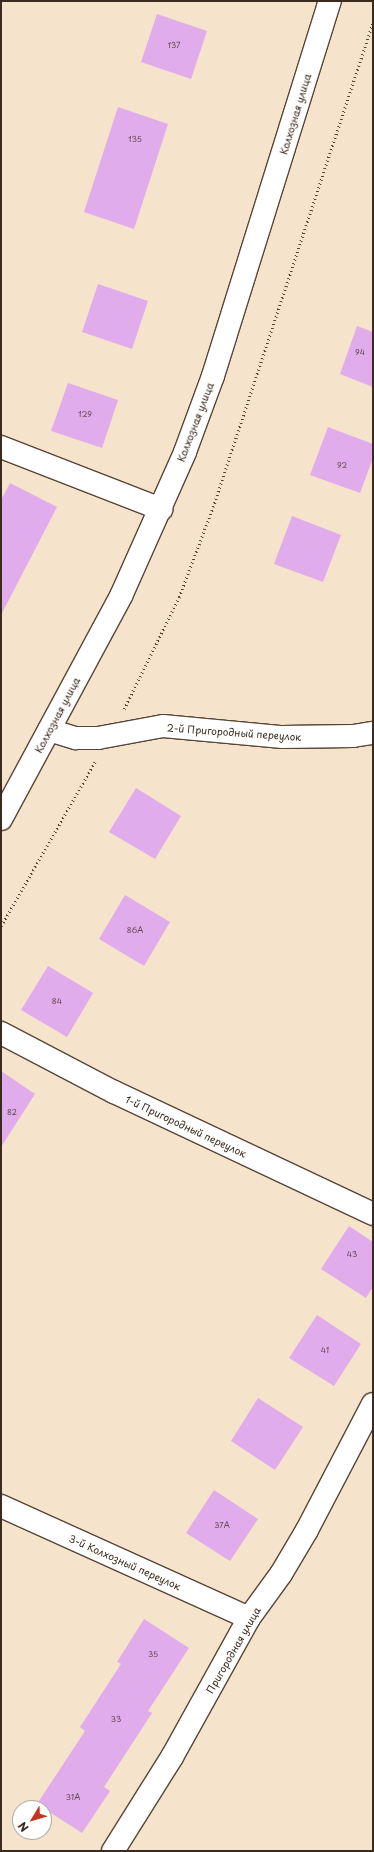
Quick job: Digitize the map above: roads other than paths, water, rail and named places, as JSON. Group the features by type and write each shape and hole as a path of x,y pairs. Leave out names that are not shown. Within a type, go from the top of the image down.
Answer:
{"street":[{"name":"Колхозная улица","path":"1,819 121,596 161,509 213,376 330,1"},
{"path":"1,446 161,509"},
{"name":"2-й Пригородный переулок","path":"49,730 76,738 110,736 163,726 282,737 353,736 373,733"},
{"name":"1-й Пригородный переулок","path":"1,1033 114,1092 373,1214"},
{"name":"Пригородная улица","path":"113,1851 172,1757 249,1618 281,1574 307,1530 373,1404"},
{"name":"3-й Колхозный переулок","path":"1,1506 249,1618"}]}
